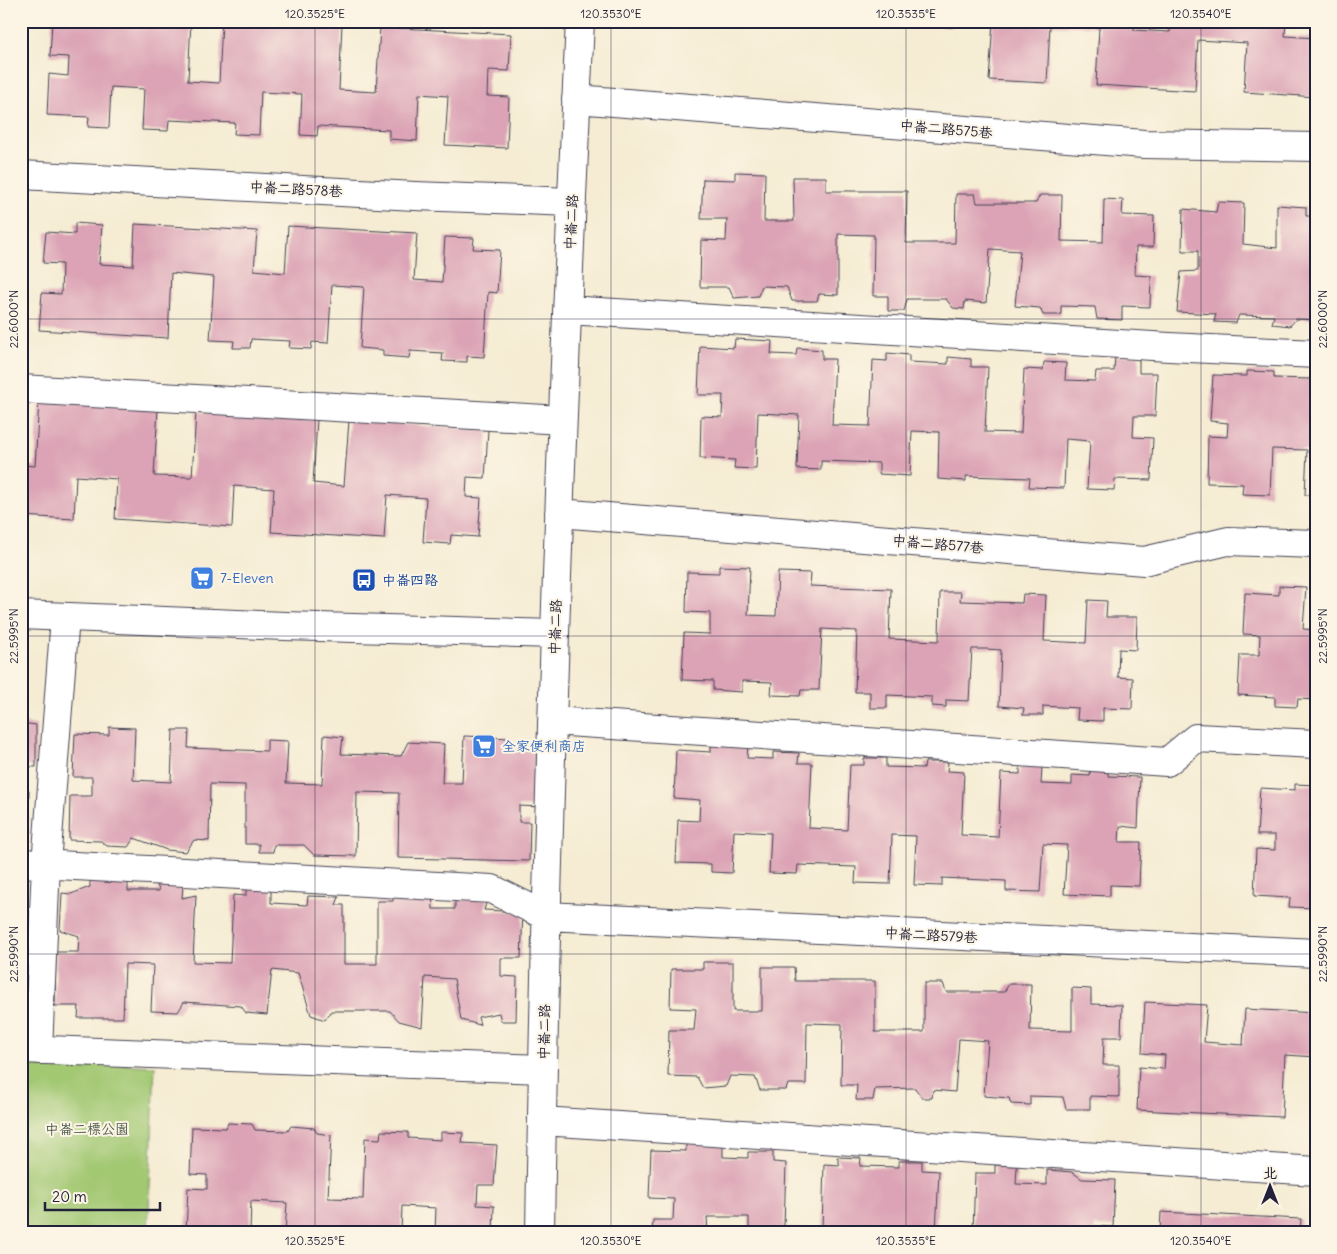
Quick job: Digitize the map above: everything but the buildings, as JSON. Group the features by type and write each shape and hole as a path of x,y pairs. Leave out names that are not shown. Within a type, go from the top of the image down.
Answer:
{"street":[{"name":"中崙二路","path":"540,1233 554,634 580,21"},
{"name":"中崙二路575巷","path":"576,99 1144,144 1316,147"},
{"name":"中崙二路578巷","path":"21,175 415,196 572,202"},
{"path":"567,310 1170,347 1316,354"},
{"path":"21,389 562,420"},
{"name":"中崙二路577巷","path":"559,513 1144,561 1228,541 1316,544"},
{"path":"21,615 554,634"},
{"path":"65,617 34,863 30,1050 543,1068"},
{"path":"552,722 1166,762 1196,738 1316,744"},
{"path":"34,863 492,889 546,916"},
{"name":"中崙二路579巷","path":"546,916 1316,953"},
{"path":"542,1121 1316,1171"}],"green space":[{"name":"中崙二標公園","path":"21,1060 155,1066 148,1233 21,1233"}],"place":[{"name":"7-Eleven","path":"202,578"},
{"name":"中崙四路","path":"364,580"},
{"name":"全家便利商店","path":"484,746"}]}
